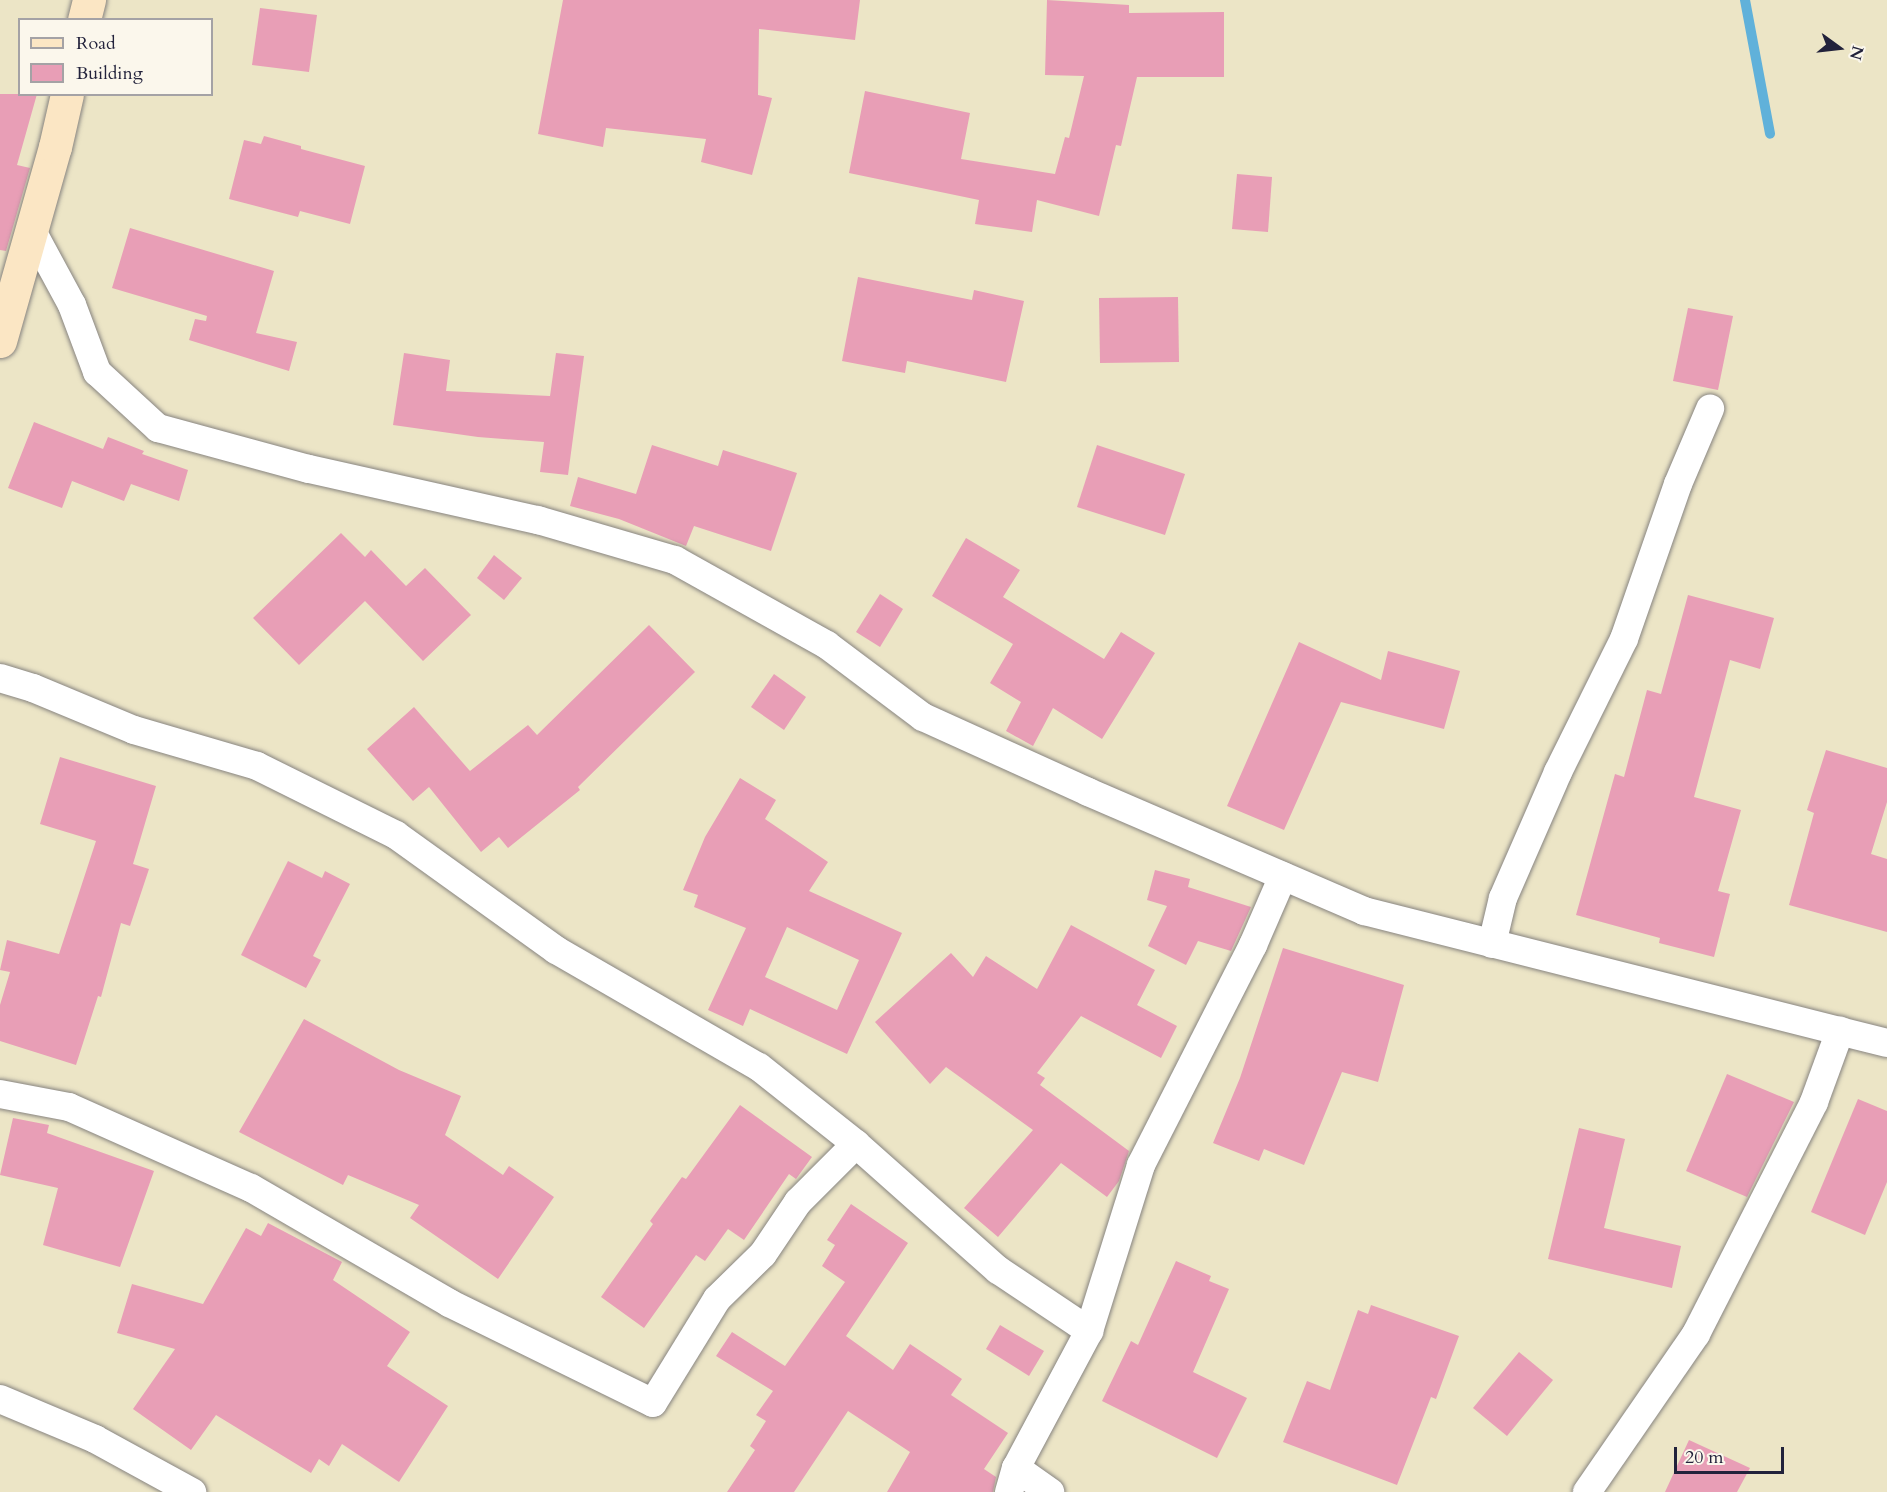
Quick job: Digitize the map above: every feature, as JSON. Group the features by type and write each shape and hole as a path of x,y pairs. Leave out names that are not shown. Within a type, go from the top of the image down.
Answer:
{"street":[{"path":"84,18 89,0"},
{"path":"0,341 32,231 66,96"},
{"path":"32,231 72,304 97,372 158,428 309,469 538,520 675,560 827,645 923,717 1364,911 1887,1043"},
{"path":"1492,944 1503,898 1558,772 1624,639 1678,484 1710,409"},
{"path":"0,678 33,688 134,730 257,766 396,835 556,950 759,1067 856,1144 998,1270 1089,1331"},
{"path":"1050,1492 1012,1480 1089,1331 1141,1165 1253,945 1283,876"},
{"path":"1587,1492 1696,1334 1814,1102 1840,1031"},
{"path":"0,1094 69,1107 251,1188 449,1304 653,1403 717,1299 763,1254 798,1202 856,1144"},
{"path":"0,1399 95,1439 192,1492"}],"building":[{"path":"563,0 860,0 855,40 759,29 758,95 772,98 752,175 701,162 706,139 606,128 603,147 538,134"},
{"path":"1047,0 1129,5 1129,13 1224,12 1224,77 1137,77 1121,146 1116,145 1099,216 1037,200 1032,232 975,224 979,200 849,173 865,91 970,113 961,159 1055,174 1065,137 1069,138 1084,76 1045,75"},
{"path":"260,8 317,15 309,72 252,65"},
{"path":"0,94 36,96 17,165 30,168 6,251 0,250"},
{"path":"264,136 301,146 301,149 365,166 350,224 300,211 298,217 229,199 244,140 261,144"},
{"path":"1237,174 1272,177 1268,232 1232,229"},
{"path":"130,228 274,271 256,333 297,342 289,371 189,340 195,319 206,321 207,316 112,288"},
{"path":"858,277 972,300 974,290 1024,301 1006,382 907,361 905,373 842,361"},
{"path":"1178,297 1179,362 1100,363 1099,298"},
{"path":"1688,308 1733,316 1718,390 1673,381"},
{"path":"404,353 450,360 446,391 550,396 556,353 584,356 568,475 540,472 544,442 478,437 393,425"},
{"path":"34,422 103,449 108,437 144,451 142,454 188,470 179,501 131,484 124,501 72,481 62,508 8,488"},
{"path":"652,445 718,466 723,450 797,473 771,551 694,526 686,546 619,519 570,506 578,477 636,494"},
{"path":"1097,445 1185,474 1165,535 1077,507"},
{"path":"341,533 365,557 371,550 406,586 425,568 471,615 423,661 365,601 299,665 253,618"},
{"path":"966,538 1020,570 1003,597 1104,659 1121,632 1155,653 1102,739 1053,708 1033,746 1006,731 1021,702 990,683 1013,644 932,596"},
{"path":"494,555 522,578 504,600 477,578"},
{"path":"880,594 903,609 880,647 856,632"},
{"path":"1688,595 1774,618 1760,669 1730,660 1694,797 1741,810 1718,891 1730,894 1714,957 1659,943 1660,938 1576,915 1615,774 1624,777 1647,690 1661,694"},
{"path":"649,625 695,672 578,787 580,790 508,848 499,837 481,852 429,787 413,801 367,749 414,707 470,771 528,725 537,735"},
{"path":"1299,642 1381,680 1388,651 1460,671 1444,729 1341,702 1284,830 1227,806"},
{"path":"774,674 806,697 784,730 751,707"},
{"path":"1826,750 1887,768 1887,802 1871,854 1887,859 1887,932 1789,905 1814,813 1807,810"},
{"path":"60,757 156,786 133,864 149,869 130,926 121,923 101,997 98,996 76,1065 0,1041 0,1005 10,972 0,970 7,940 59,954 96,841 40,824"},
{"path":"740,778 776,800 765,819 828,862 809,891 902,933 847,1054 750,1009 743,1026 708,1010 746,928 694,907 698,895 683,890 705,837","holes":["787,927 859,960 837,1010 765,977"]},
{"path":"288,861 322,878 325,871 350,884 313,956 321,960 306,988 241,955"},
{"path":"1155,870 1190,879 1188,887 1251,907 1231,951 1198,941 1186,965 1148,946 1167,906 1147,900"},
{"path":"1071,925 1155,970 1137,1005 1177,1026 1161,1058 1081,1016 1037,1073 1045,1078 1040,1085 1129,1151 1119,1181 1107,1197 1061,1163 998,1237 964,1208 1033,1130 946,1067 930,1084 875,1022 951,953 973,977 986,956 1037,989"},
{"path":"1283,948 1404,985 1378,1082 1342,1072 1304,1165 1264,1149 1259,1161 1213,1143 1240,1078"},
{"path":"304,1019 399,1070 461,1096 445,1135 503,1175 509,1166 554,1197 498,1279 410,1218 419,1205 348,1175 343,1185 239,1132"},
{"path":"1727,1074 1794,1102 1747,1197 1686,1171"},
{"path":"1858,1099 1887,1111 1887,1182 1865,1235 1811,1212"},
{"path":"740,1105 812,1157 796,1179 789,1174 744,1240 728,1229 705,1261 696,1255 644,1328 601,1297 653,1224 650,1221 682,1177 686,1179"},
{"path":"13,1118 49,1125 47,1133 154,1171 120,1267 43,1245 58,1188 0,1175"},
{"path":"1579,1128 1625,1139 1604,1228 1681,1246 1672,1288 1548,1259"},
{"path":"851,1204 908,1243 846,1336 893,1370 910,1344 962,1379 951,1395 1008,1433 984,1469 996,1477 993,1492 887,1492 910,1452 848,1411 794,1492 727,1492 755,1450 750,1446 766,1421 756,1415 773,1391 716,1356 732,1332 785,1366 845,1282 822,1266 835,1245 827,1240"},
{"path":"268,1223 342,1262 333,1280 410,1332 387,1366 448,1406 399,1482 342,1444 329,1466 319,1459 311,1473 216,1415 191,1450 133,1409 175,1349 117,1333 132,1284 203,1304 246,1228 261,1236"},
{"path":"1176,1261 1211,1276 1209,1281 1229,1289 1193,1372 1247,1398 1217,1458 1102,1401 1131,1341 1138,1345"},
{"path":"1371,1305 1459,1336 1436,1399 1431,1397 1397,1485 1283,1442 1307,1381 1330,1390 1358,1310 1368,1314"},
{"path":"1000,1325 1044,1351 1029,1376 986,1349"},
{"path":"1519,1352 1553,1380 1507,1436 1473,1408"},
{"path":"1689,1440 1750,1468 1737,1492 1665,1492"}],"waterway":[{"path":"1745,0 1770,134"}]}
